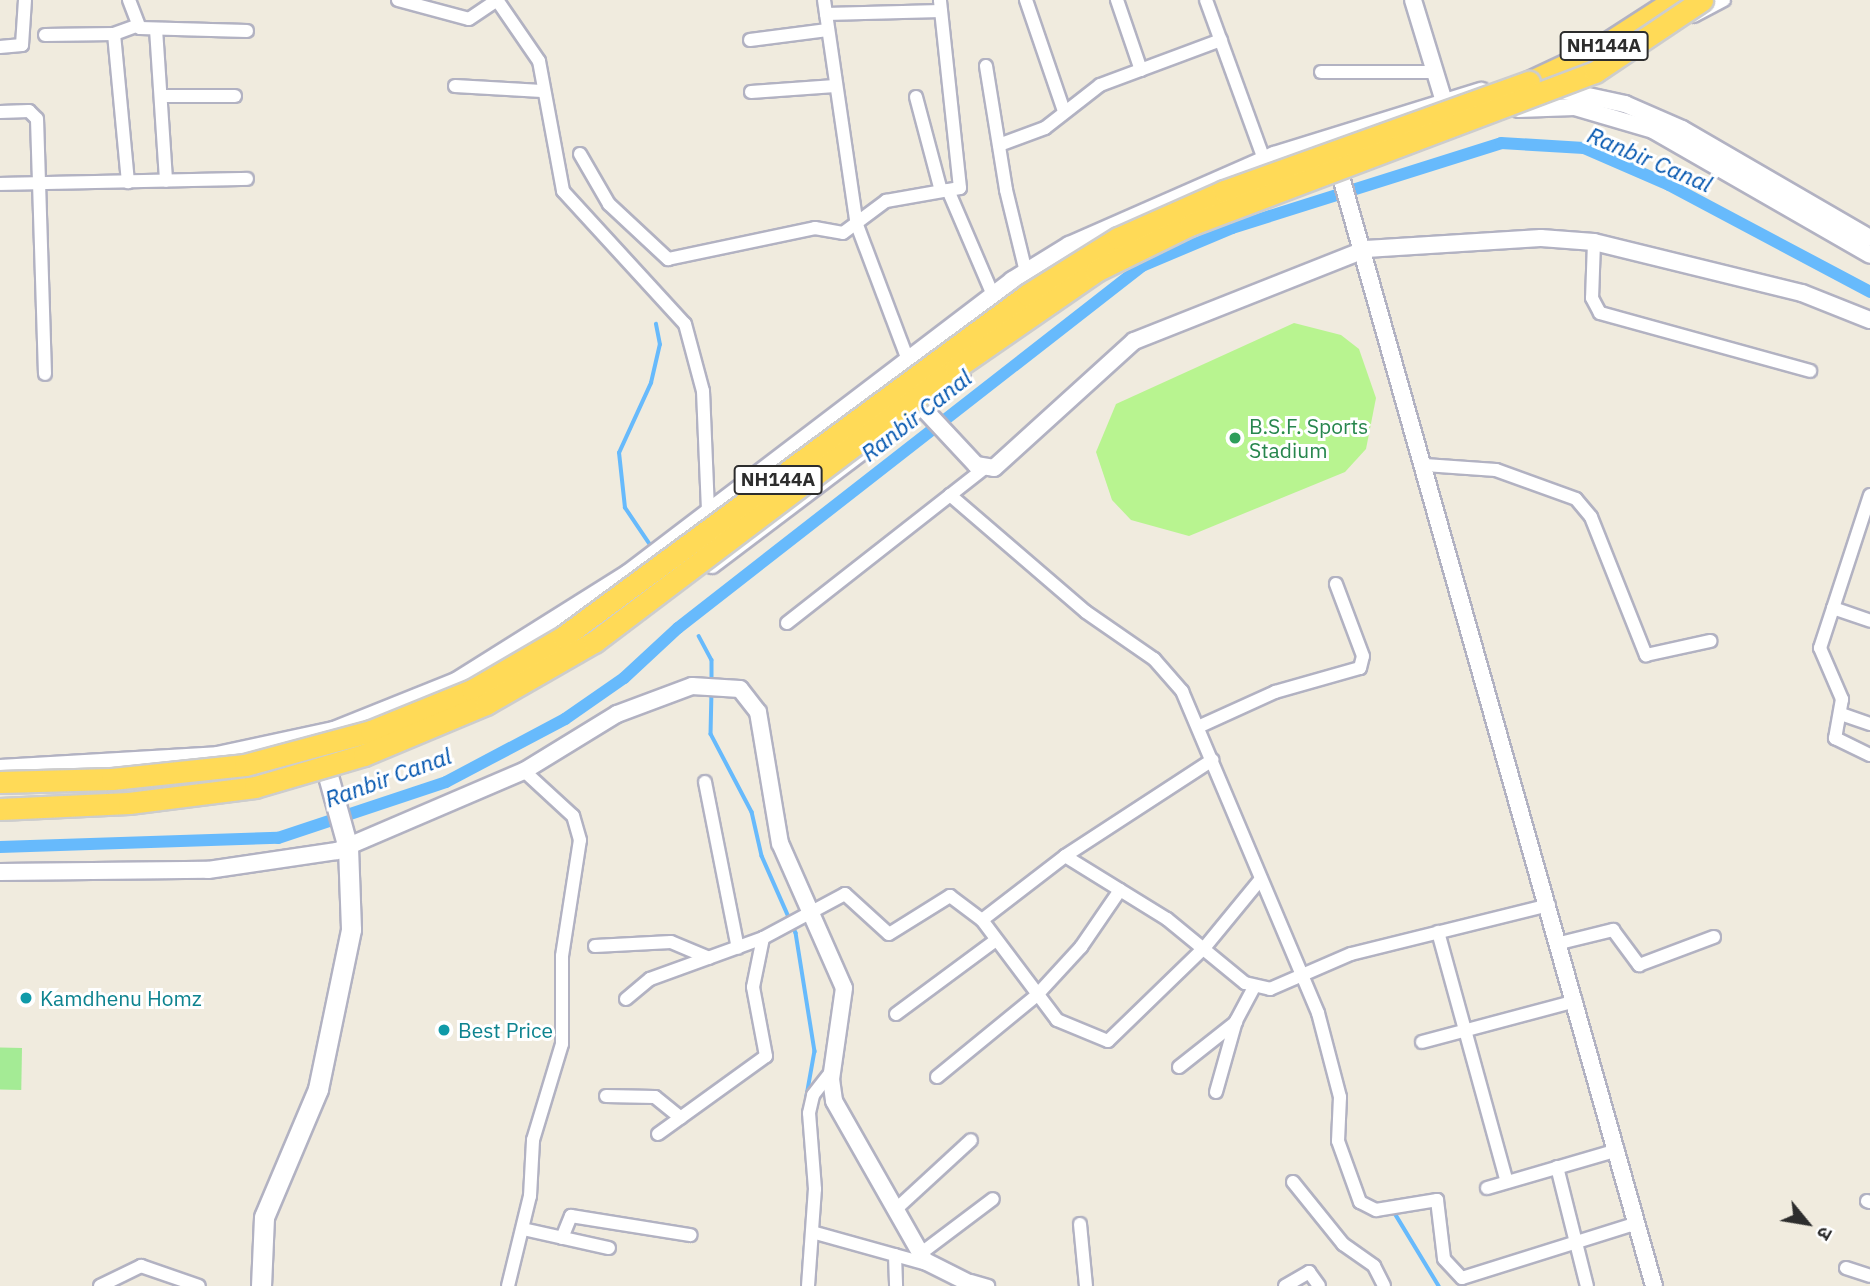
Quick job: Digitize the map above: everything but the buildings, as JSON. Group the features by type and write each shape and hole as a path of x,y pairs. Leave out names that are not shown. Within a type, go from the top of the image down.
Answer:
{"highway":[{"name":"NH144A","path":"0,782 125,778 245,765 371,731 472,690 563,638 1027,295 1118,239 1224,191 1529,82 1595,51 1674,0"},
{"name":"NH144A","path":"0,808 129,803 255,787 354,759 486,704 594,642 956,368 1096,271 1190,225 1595,72 1702,0"}],"main road":[{"path":"261,1286 264,1217 312,1107 331,1038 351,929 347,843 339,802 322,754 334,730"}],"street":[{"path":"0,47 22,45 25,0"},
{"path":"129,0 136,26"},
{"path":"398,0 469,19 497,0 536,53 567,197 685,324 703,391 708,512"},
{"path":"824,0 858,225 908,360"},
{"path":"1026,0 1064,111"},
{"path":"1116,0 1141,70"},
{"path":"1206,0 1264,159"},
{"path":"1413,0 1452,134"},
{"path":"0,818 210,802 331,776 475,719 581,660 929,408 1054,306 1137,258 1562,90 1724,0"},
{"path":"580,154 609,204 663,258 815,228 843,233 858,225 886,201 944,190 964,183 941,5 899,6 826,14"},
{"path":"45,35 114,34 136,26 247,31"},
{"path":"156,29 166,181"},
{"path":"750,40 827,30"},
{"path":"114,34 128,182"},
{"path":"999,145 1045,128 1100,85 1221,40"},
{"path":"986,66 999,145 1027,272"},
{"path":"1321,72 1433,72"},
{"path":"455,86 542,90"},
{"path":"751,92 835,86"},
{"path":"0,768 217,755 334,730 456,681 531,638 708,512 1027,272 1107,225 1264,159 1443,99 1509,86 1562,90 1625,104 1682,129 1870,238"},
{"path":"161,96 235,96"},
{"path":"916,97 944,190 993,295"},
{"path":"1520,108 1575,107 1653,130 1870,255"},
{"path":"0,112 36,114 45,374"},
{"path":"0,184 37,186 247,179"},
{"path":"1342,179 1366,249 1654,1286"},
{"path":"787,623 985,468 1002,465 1035,437 1134,341 1366,249 1541,237 1594,242 1802,293 1870,320"},
{"path":"1594,242 1592,298 1604,315 1810,371"},
{"path":"929,408 954,440 985,468"},
{"path":"1425,465 1496,470 1576,499 1591,517 1646,655 1710,641"},
{"path":"950,495 1086,612 1154,659 1182,691 1260,880 1303,974 1337,1085 1341,1153 1360,1202 1370,1210 1437,1200 1447,1265 1462,1278 1487,1273 1637,1223"},
{"path":"1870,496 1833,608 1821,659 1840,691 1841,714 1837,742 1870,755"},
{"path":"1198,727 1275,692 1360,668 1363,656 1336,584"},
{"path":"1833,608 1870,621"},
{"path":"0,872 240,868 347,843 524,771 603,721 707,683 726,684 748,695 758,712 774,826 808,914 844,988 831,1072 840,1114 925,1260"},
{"path":"1841,714 1870,724"},
{"path":"982,920 1065,856 1212,760"},
{"path":"508,1286 523,1229 533,1140 562,1044 562,956 580,840 573,816 524,771"},
{"path":"705,782 738,948"},
{"path":"1065,856 1205,947 1255,987 1280,987 1345,956 1549,905"},
{"path":"626,999 650,979 763,938 851,895 889,934 950,896 982,920 1036,996 1063,1026 1108,1041 1205,947 1260,880"},
{"path":"937,1077 1036,996 1081,947 1120,890"},
{"path":"1560,943 1613,930 1639,965 1714,937"},
{"path":"1438,932 1507,1182"},
{"path":"658,1133 766,1056 753,988 763,938"},
{"path":"896,1014 996,940"},
{"path":"595,946 671,942 709,958"},
{"path":"1216,1092 1236,1021 1255,987"},
{"path":"1422,1041 1576,1001"},
{"path":"1179,1067 1236,1021"},
{"path":"808,1286 812,1232 810,1104 831,1072"},
{"path":"606,1096 655,1097 681,1118"},
{"path":"895,1210 971,1140"},
{"path":"1487,1188 1618,1150"},
{"path":"1557,1167 1587,1286"},
{"path":"1293,1182 1380,1284"},
{"path":"925,1260 993,1199"},
{"path":"562,1237 571,1216 690,1235"},
{"path":"1080,1224 1086,1286"},
{"path":"523,1229 609,1248"},
{"path":"812,1232 895,1255 925,1260 973,1284 988,1286"},
{"path":"895,1255 896,1286"},
{"path":"100,1286 141,1266 200,1286"},
{"path":"1846,1268 1870,1276"},
{"path":"1285,1286 1309,1272 1320,1286"},
{"path":"1487,1273 1492,1286"}],"green space":[{"name":"B.S.F. Sports Stadium","path":"1294,323 1341,335 1359,349 1376,398 1366,449 1345,472 1189,536 1131,520 1112,500 1096,452 1116,404"},
{"path":"0,1048 22,1048 21,1090 0,1090"}],"waterway":[{"name":"Ranbir Canal","path":"0,847 278,838 446,782 565,719 624,678 678,628 1142,266 1232,228 1501,143 1584,148 1669,185 1870,292"},
{"path":"652,548 625,508 619,453 651,383 660,345 656,324"},
{"path":"699,636 712,660 712,683"},
{"path":"712,691 711,734 752,812 762,856 796,933 815,1051 807,1096"},
{"path":"1396,1215 1439,1286"},
{"path":"803,1273 805,1246"}],"place":[{"name":"B.S.F. Sports Stadium","path":"1235,438"},
{"name":"Kamdhenu Homz","path":"26,998"},
{"name":"Best Price","path":"444,1030"}]}
